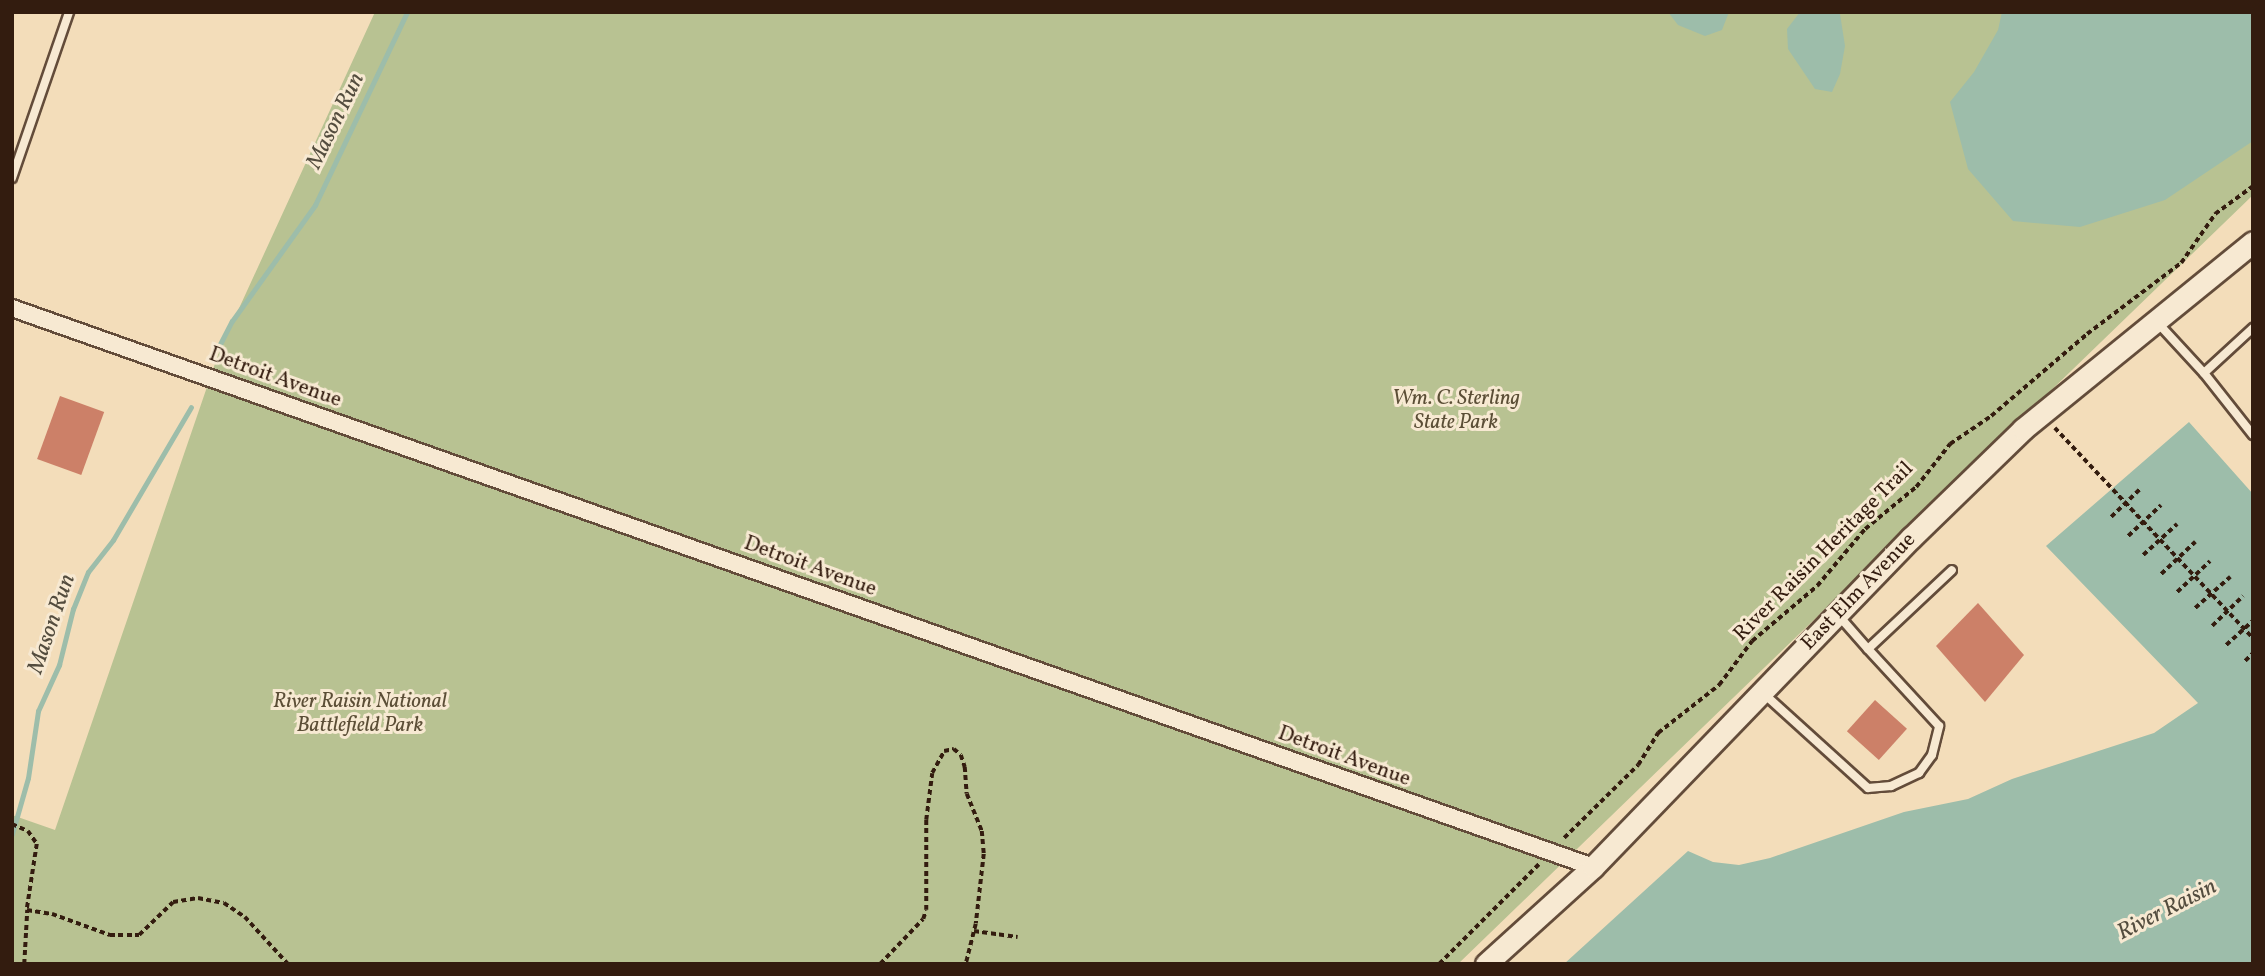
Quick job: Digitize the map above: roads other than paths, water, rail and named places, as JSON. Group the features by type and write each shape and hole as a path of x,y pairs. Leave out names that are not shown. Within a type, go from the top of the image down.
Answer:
{"main road":[{"name":"East Elm Avenue","path":"1486,964 1593,867 1837,614 1982,469 2043,414 2253,242"}],"street":[{"name":"Detroit Avenue","path":"12,308 1593,867"}],"lane":[{"path":"12,178 69,12"},
{"path":"2156,321 2204,373 2253,435"},
{"path":"2204,373 2253,328"},
{"path":"1868,649 1952,570"},
{"path":"1762,692 1868,788 1891,786 1919,773 1932,755 1939,726 1837,614"}],"water":[{"path":"1668,12 1729,12 1722,30 1705,36 1678,25"},
{"path":"1800,12 1840,14 1845,46 1840,74 1832,92 1815,89 1788,49 1787,29"},
{"path":"2002,12 2253,12 2253,141 2165,200 2080,227 2013,221 1968,169 1950,102 1974,72 1998,30"},
{"name":"River Raisin","path":"2189,422 2253,494 2253,964 1564,964 1688,851 1713,862 1739,865 1770,858 1904,812 1968,799 2012,779 2154,733 2198,703 2046,546"}],"waterway":[{"name":"Mason Run","path":"219,346 232,321 315,205 407,12"},
{"name":"Mason Run","path":"12,834 28,778 38,711 59,665 73,609 88,572 113,540 191,407"}],"park label":[{"name":"Wm. C. Sterling State Park","path":"1456,411"},
{"name":"River Raisin National Battlefield Park","path":"360,714"}]}
